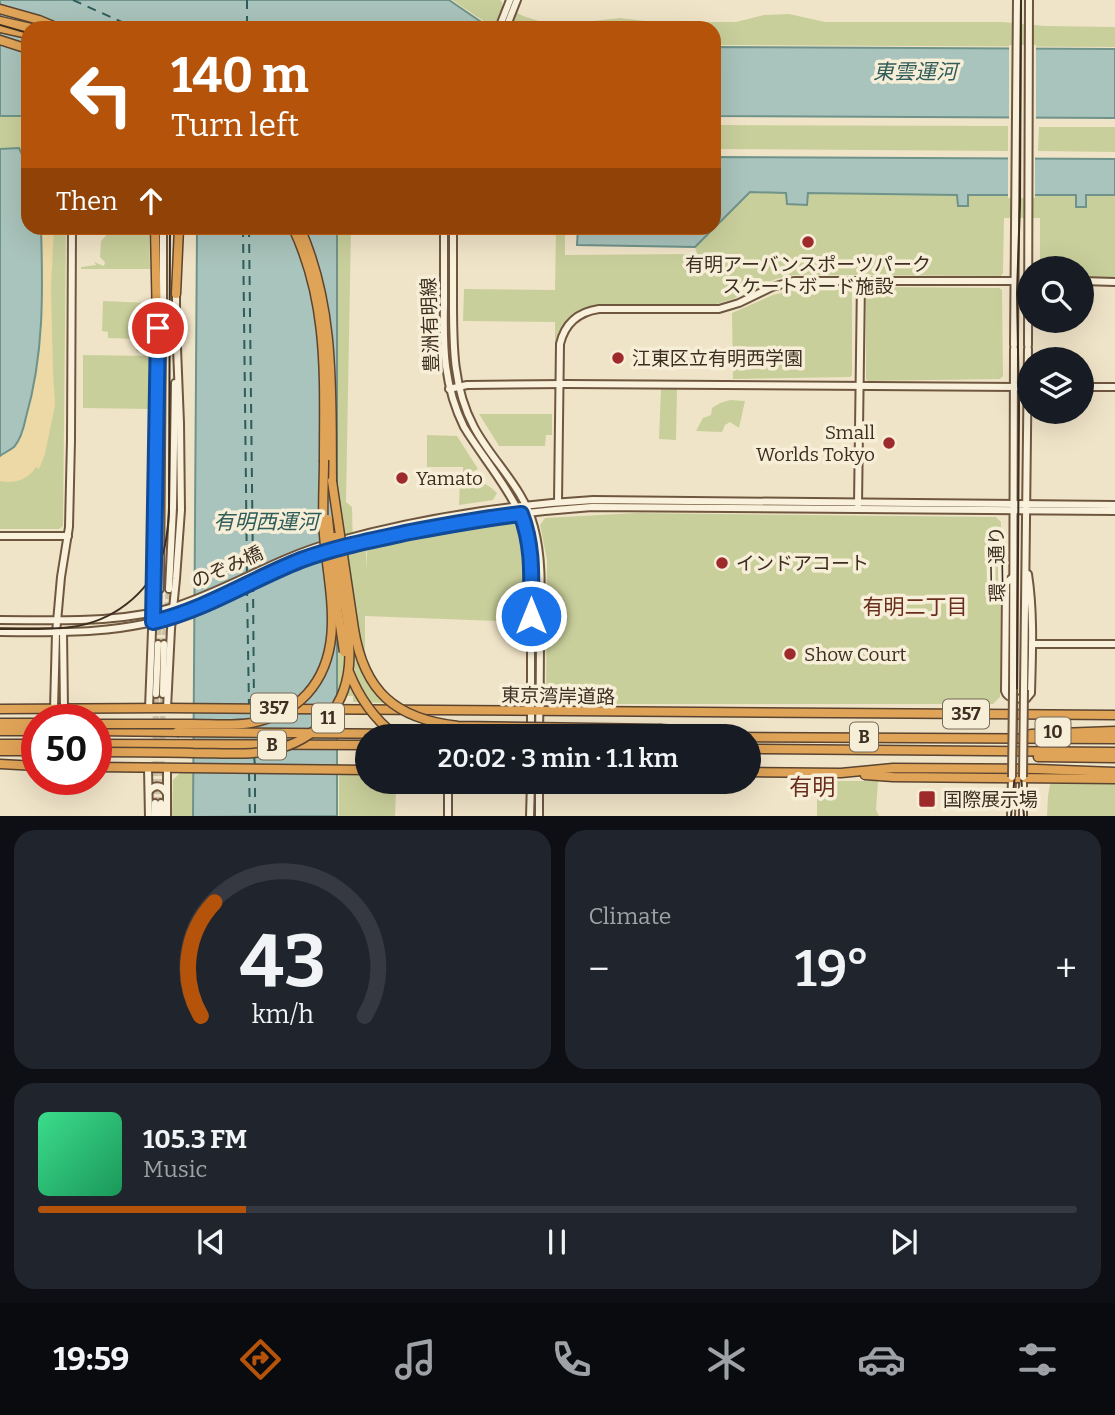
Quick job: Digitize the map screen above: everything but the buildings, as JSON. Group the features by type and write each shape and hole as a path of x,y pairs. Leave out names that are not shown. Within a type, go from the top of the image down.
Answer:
{"highway":[{"path":"0,9 39,21"},
{"path":"0,19 21,25"},
{"path":"0,29 21,34"},
{"path":"0,40 21,47"},
{"path":"155,235 158,373"},
{"path":"176,294 177,235"},
{"name":"11","path":"112,724 228,724 251,723 269,718 286,710 310,691 326,662 332,628 323,532 322,331 310,271 296,235"},
{"name":"11","path":"112,752 261,752 293,744 325,722 338,704 343,691 348,676 349,642 336,541 326,312 316,269 303,235"},
{"name":"11","path":"324,460 329,531 346,661 365,705 381,724"},
{"name":"11","path":"332,481 354,629 365,669 374,685 394,705 420,719 445,724"},
{"name":"東京湾岸道路","path":"112,708 1115,713"},
{"path":"818,713 864,708 1023,709 1115,713"},
{"name":"東京湾岸道路","path":"0,709 21,709"},
{"path":"0,723 21,723"},
{"path":"0,731 21,731"},
{"name":"B","path":"112,732 355,732"},
{"name":"B","path":"761,737 1114,734"},
{"path":"0,744 21,744"},
{"name":"B","path":"112,744 355,746"},
{"name":"B","path":"761,750 891,751 1115,758"},
{"path":"0,751 21,751"},
{"name":"B","path":"891,751 1115,752"},
{"path":"0,765 21,766"},
{"path":"112,767 355,770"},
{"path":"841,773 893,768 1115,779"},
{"path":"761,772 1023,778 1036,774 1115,770"}],"street":[{"path":"502,21 510,0"},
{"path":"509,21 517,0"},
{"name":"環二通り","path":"1012,778 1017,0"},
{"name":"環二通り","path":"1029,256 1030,0"},
{"path":"59,704 58,620 61,577 68,536 71,440 72,235"},
{"path":"149,708 163,235"},
{"name":"豊洲有明線","path":"444,235 443,347 449,389 464,427 521,514 530,542 537,724"},
{"name":"豊洲有明線","path":"453,235 453,346 458,386 474,429 514,486 529,513 540,554 533,724"},
{"path":"558,502 559,344 570,323 589,310 708,310 729,307 772,287 794,281 1014,281"},
{"path":"858,506 861,281"},
{"path":"1094,281 1115,282"},
{"path":"167,708 180,520 176,294"},
{"path":"160,589 158,373 163,300"},
{"path":"169,589 177,384"},
{"path":"449,389 458,386 558,384 1017,386"},
{"path":"1094,387 1115,387"},
{"name":"環二通り","path":"1023,778 1028,424"},
{"path":"363,538 464,514 558,502 606,500 858,506"},
{"path":"363,538 521,514 606,507 1115,505"},
{"path":"1027,507 1115,511"},
{"path":"0,536 68,536"},
{"name":"のぞみ橋","path":"0,620 58,620 153,612 188,601 296,554 363,538"},
{"name":"のぞみ橋","path":"0,632 60,633 116,629 153,622 184,613 299,561 363,538"},
{"path":"1013,577 1006,583 1005,691 1010,698 1026,699 1031,693 1032,644 1031,589 1026,558"},
{"path":"176,579 178,592 188,601"},
{"path":"159,694 161,644"},
{"path":"1032,644 1115,644"},
{"path":"148,768 149,816"},
{"path":"167,769 167,816"},
{"path":"1011,816 1012,778"},
{"path":"1023,778 1023,816"},
{"path":"149,793 157,786 167,794"},
{"path":"448,794 448,816"},
{"path":"530,816 531,794"},
{"path":"539,794 539,816"},
{"path":"155,816 158,803 161,816"}],"green space":[{"path":"452,0 500,0 502,5 539,21 484,21"},
{"path":"789,14 825,22 1003,22 1045,26 1115,27 1115,47 721,45 721,22"},
{"path":"620,18 646,21 593,21"},
{"path":"0,117 21,117 21,152 19,148 0,148"},
{"path":"721,125 1008,126 1008,151 721,149"},
{"path":"1039,127 1115,127 1115,152 1038,151"},
{"path":"750,192 787,193 787,204 807,193 957,195 958,206 967,206 968,195 1077,195 1076,206 1086,195 1115,195 1115,277 1094,277 1094,256 1040,256 1040,218 1004,218 1001,276 795,275 776,279 713,305 603,304 584,309 571,317 555,348 555,322 463,321 464,289 555,290 556,235 565,235 565,255 697,254 695,247 707,235 721,235 721,221"},
{"path":"41,235 66,235 63,526 59,529 0,529 0,456 13,447 39,346"},
{"path":"107,235 149,235 150,269 81,269 96,265 94,262 104,266 105,262 100,257 101,241"},
{"path":"337,235 351,235 346,502 352,507 353,549 366,547 366,572 367,548 511,522 518,526 524,551 524,622 365,616 365,672 389,703 353,702 353,696 338,696"},
{"path":"869,287 999,288 1002,290 1003,376 1000,379 868,381 866,290"},
{"path":"798,289 852,291 852,375 733,379 732,313 773,295"},
{"path":"103,301 150,303 149,352 136,351 136,339 108,338 108,332 102,331"},
{"path":"83,355 152,356 152,409 83,408"},
{"path":"661,389 677,389 676,440 659,439"},
{"path":"730,400 745,401 739,428 730,422 722,432 696,431 703,418 711,415 712,408"},
{"path":"479,414 552,414 552,435 546,435 545,446 499,446"},
{"path":"427,435 457,436 478,469 463,472 463,467 427,467"},
{"path":"460,478 480,482 497,493 493,500 459,505"},
{"path":"635,513 996,517 1001,522 1000,697 993,704 554,704 546,696 547,560 540,525 545,518"},
{"path":"180,773 194,773 194,816 172,816 173,780"},
{"path":"339,775 355,775 355,794 396,794 395,816 339,816"},
{"path":"817,781 878,781 876,810 879,816 817,816"},
{"path":"1050,784 1115,784 1115,816 1047,816"}],"sand":[{"path":"41,235 54,235 51,288 55,405 45,454 39,469 36,467 29,475 20,480 0,481 0,456 14,447 20,437 32,394 42,299"}],"water":[{"path":"0,0 449,0 480,21 21,21 21,116 0,116"},
{"name":"東雲運河","path":"721,47 1115,49 1115,118 721,116"},
{"path":"19,148 21,152 21,235 41,235 42,275 39,347 32,394 19,440 14,447 0,456 0,149"},
{"path":"721,157 1115,159 1115,195 1086,195 1086,207 1076,207 1076,195 968,195 968,206 958,206 957,195 808,193 807,205 787,204 786,193 750,192 721,221"},
{"name":"有明西運河","path":"197,235 337,235 337,816 193,816"},
{"path":"578,235 707,235 695,247 577,245"}],"pier":[{"path":"1009,45 1036,45 1036,121 1009,121"},
{"path":"1008,155 1035,155 1035,198 1008,198"}],"ferry route":[{"path":"73,0 120,21"},
{"path":"247,0 247,21"},
{"path":"243,235 247,574"},
{"path":"249,235 253,570"},
{"path":"253,583 254,707"},
{"path":"247,587 249,707"},
{"path":"254,755 255,766"},
{"path":"249,772 250,816"},
{"path":"255,772 255,816"}],"tunnel":[{"path":"158,644 160,589"},
{"path":"164,644 169,589"},
{"path":"155,803 156,694"},
{"path":"161,803 163,694"}],"tram line":[{"path":"1011,816 1017,705 1017,293 1021,0"},
{"path":"0,25 21,31"},
{"path":"0,629 62,628 100,619 114,613 138,594 156,570 166,540 169,513 170,235"},
{"path":"1021,775 1024,816"}],"place":[{"name":"有明アーバンスポーツパーク スケートボード施設","path":"808,242"},
{"name":"江東区立有明西学園","path":"618,358"},
{"name":"Small Worlds Tokyo","path":"889,443"},
{"name":"Yamato","path":"402,478"},
{"name":"インドアコート","path":"722,563"},
{"name":"Show Court","path":"790,654"},
{"name":"国際展示場","path":"927,799"}],"district":[{"name":"有明二丁目","path":"915,607"},
{"name":"有明","path":"812,787"}],"route":[{"path":"158,328 153,622 201,606 299,561 323,553 440,526 521,514 530,542 531,616"}]}
